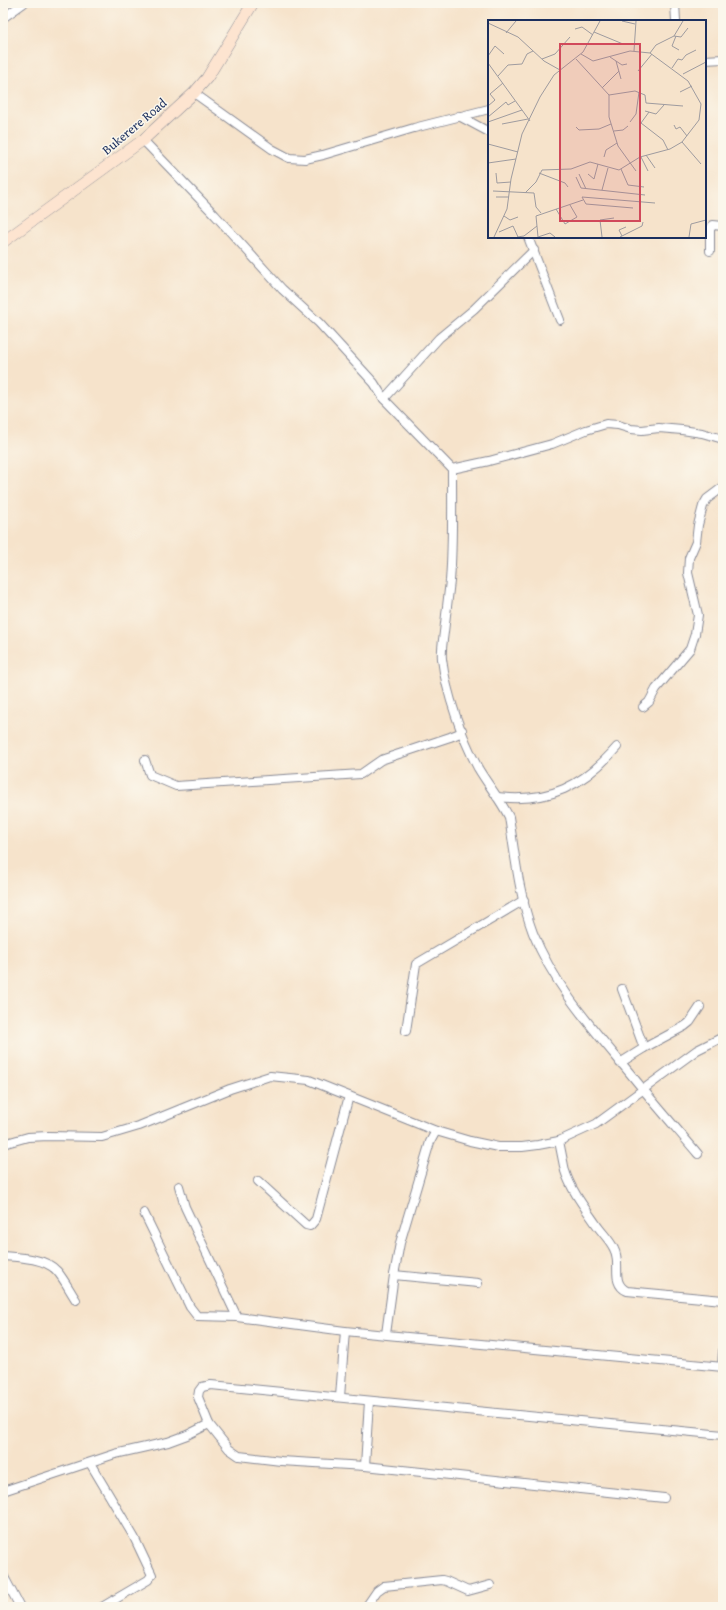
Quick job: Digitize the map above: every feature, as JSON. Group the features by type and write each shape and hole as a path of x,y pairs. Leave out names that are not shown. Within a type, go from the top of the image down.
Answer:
{"street":[{"path":"3,18 24,3"},
{"name":"Bukerere Road","path":"3,241 143,140 194,92 207,78 253,3"},
{"path":"675,3 676,20"},
{"path":"706,60 723,59"},
{"path":"194,92 272,149 289,158 305,159 323,156 414,128 488,109"},
{"path":"459,116 488,131"},
{"path":"143,140 215,215 282,289 319,323 374,384 384,399 452,469 451,557 442,657 448,690 462,730 478,767 508,817 524,900 533,932 566,994 642,1090 698,1154"},
{"path":"710,251 710,229 713,225 723,226"},
{"path":"528,238 560,320"},
{"path":"384,399 439,338 474,309 534,250"},
{"path":"452,469 489,461 552,444 586,430 606,424 618,425 631,429 642,430 659,428 702,433 720,439 723,446"},
{"path":"643,707 649,702 656,689 690,649 695,634 698,615 688,573 688,558 696,542 698,525 703,506 707,499 723,487"},
{"path":"145,760 150,775 176,786 361,774 381,760 460,733 462,730"},
{"path":"497,797 513,799 531,798 571,786 590,775 617,747"},
{"path":"406,1031 416,964 524,900"},
{"path":"622,989 644,1048"},
{"path":"620,1063 685,1026 690,1022 700,1007"},
{"path":"3,1144 28,1137 102,1137 138,1126 230,1089 270,1076 309,1080 436,1132 498,1147 522,1147 560,1141 596,1124 697,1050 723,1037"},
{"path":"258,1181 306,1225 310,1226 316,1218 349,1096"},
{"path":"386,1334 400,1243 430,1142 436,1132"},
{"path":"560,1141 566,1172 570,1181 583,1205 609,1241 617,1255 617,1281 623,1289 627,1291 723,1300"},
{"path":"179,1186 185,1207 237,1317"},
{"path":"144,1213 190,1307 197,1316 237,1317 345,1331 722,1367 723,1351"},
{"path":"3,1256 46,1263 56,1270 76,1300"},
{"path":"394,1275 478,1283"},
{"path":"340,1397 345,1331"},
{"path":"664,1498 365,1466 274,1460 239,1456 229,1449 209,1424 198,1397 199,1391 202,1387 211,1385 723,1435"},
{"path":"365,1466 370,1401"},
{"path":"3,1491 115,1454 168,1442 187,1435 209,1424"},
{"path":"90,1463 134,1537 152,1575 148,1580 102,1607"},
{"path":"3,1575 20,1607"},
{"path":"366,1607 377,1591 384,1586 442,1580 468,1591 490,1585"}]}
